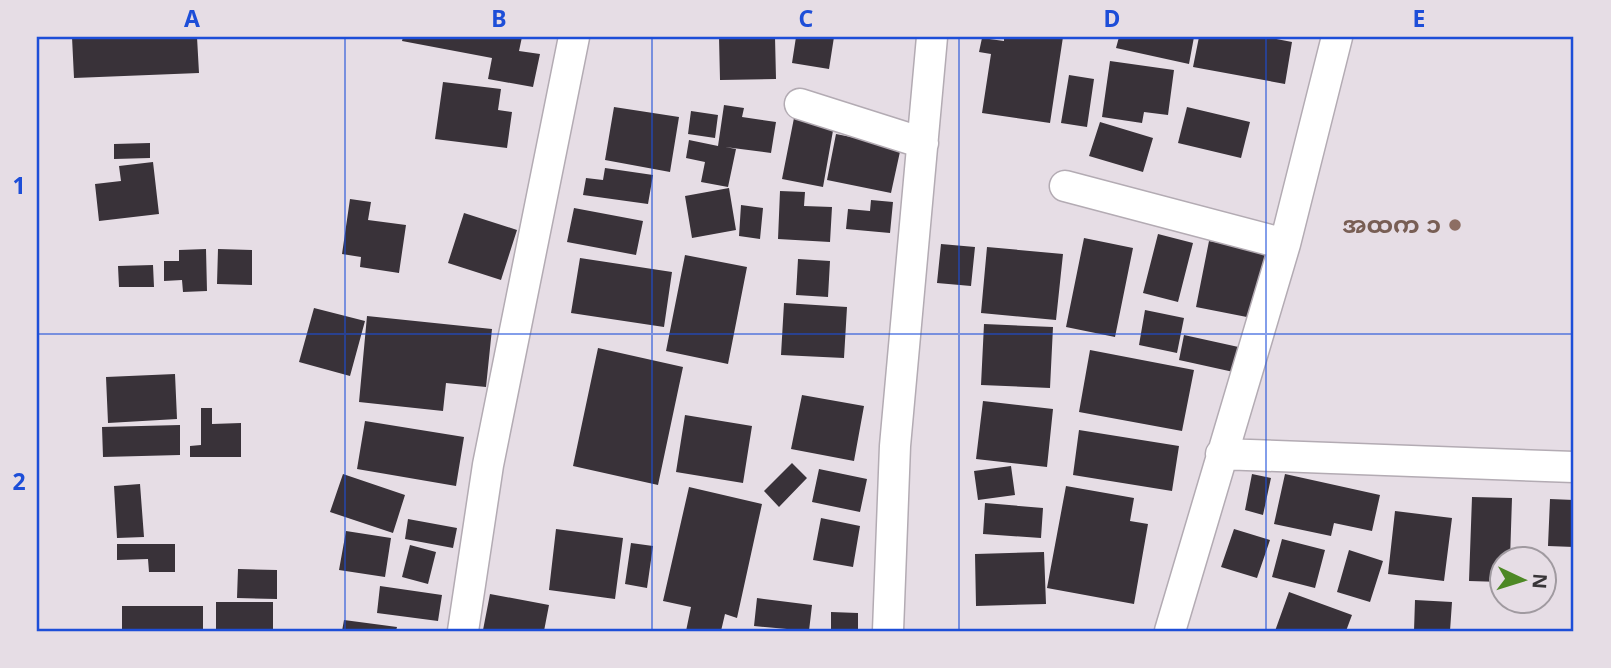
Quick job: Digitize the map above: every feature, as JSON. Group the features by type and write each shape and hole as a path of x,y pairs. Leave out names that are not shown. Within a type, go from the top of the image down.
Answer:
{"street":[{"path":"463,631 488,465 574,37"},
{"path":"888,631 895,446 932,37"},
{"path":"1170,631 1285,244 1337,37"},
{"path":"800,104 923,143"},
{"path":"1065,186 1285,244"},
{"path":"1221,454 1574,467"}],"building":[{"path":"72,37 197,37 199,73 74,78"},
{"path":"403,37 522,37 519,51 540,54 533,87 488,79 492,58 402,41"},
{"path":"719,37 775,37 776,79 720,80"},
{"path":"796,37 834,37 829,69 792,63"},
{"path":"1004,37 1063,37 1050,123 982,113 991,54 979,52 982,38 1004,41"},
{"path":"1119,37 1194,37 1189,64 1116,48"},
{"path":"1199,37 1266,37 1292,42 1285,84 1193,67"},
{"path":"1110,61 1174,70 1168,115 1144,112 1142,123 1102,117"},
{"path":"1069,75 1094,79 1087,127 1061,123"},
{"path":"443,82 501,89 498,110 512,112 507,148 435,139"},
{"path":"724,105 744,108 742,117 776,122 771,153 725,147 736,149 728,187 701,182 705,162 686,158 689,140 718,146"},
{"path":"614,107 679,117 670,172 605,160"},
{"path":"1187,107 1250,122 1241,158 1178,143"},
{"path":"691,111 718,115 715,138 688,134"},
{"path":"794,118 834,125 823,187 782,179"},
{"path":"1100,122 1153,138 1143,172 1089,156"},
{"path":"836,134 901,147 891,193 827,180"},
{"path":"150,143 150,158 114,159 114,144"},
{"path":"153,162 159,214 99,221 95,184 121,181 119,166"},
{"path":"605,168 653,175 648,204 583,195 586,178 603,180"},
{"path":"729,188 736,230 692,238 685,196"},
{"path":"780,191 805,192 804,206 832,207 830,242 778,239"},
{"path":"350,199 371,202 368,220 406,225 399,273 360,267 361,257 342,254"},
{"path":"871,200 893,202 890,233 846,229 848,209 870,211"},
{"path":"741,205 763,208 760,239 739,236"},
{"path":"574,208 643,221 636,255 567,242"},
{"path":"464,213 517,230 501,280 448,263"},
{"path":"1158,234 1193,243 1178,302 1143,293"},
{"path":"1084,238 1133,248 1115,337 1066,327"},
{"path":"1209,241 1270,253 1257,319 1196,307"},
{"path":"941,244 975,247 971,286 937,283"},
{"path":"987,247 1063,254 1056,320 981,313"},
{"path":"206,249 207,291 183,292 182,280 164,281 164,261 179,261 179,250"},
{"path":"218,249 252,250 252,285 217,284"},
{"path":"685,255 747,267 728,364 666,351"},
{"path":"580,258 672,272 664,327 571,313"},
{"path":"798,259 830,261 828,297 796,295"},
{"path":"153,265 154,287 119,287 118,266"},
{"path":"784,303 847,307 844,358 781,355"},
{"path":"314,308 365,321 350,376 299,362"},
{"path":"1145,310 1184,318 1177,353 1139,345"},
{"path":"367,316 492,329 486,387 446,383 443,411 359,402"},
{"path":"984,324 1053,327 1050,388 981,385"},
{"path":"1184,335 1243,348 1238,373 1179,360"},
{"path":"598,348 683,367 658,485 573,466"},
{"path":"1090,350 1194,370 1182,431 1079,412"},
{"path":"175,374 177,419 108,423 106,377"},
{"path":"802,395 864,406 854,461 791,449"},
{"path":"983,401 1053,409 1047,467 976,459"},
{"path":"201,408 212,408 212,424 241,423 241,457 190,457 190,446 201,445"},
{"path":"685,415 752,426 743,483 676,472"},
{"path":"365,421 464,437 456,486 357,469"},
{"path":"180,425 180,455 103,457 102,427"},
{"path":"1079,430 1179,446 1172,491 1073,475"},
{"path":"792,463 807,478 779,507 764,491"},
{"path":"1011,466 1015,495 978,500 974,471"},
{"path":"819,469 867,479 860,512 812,502"},
{"path":"343,474 405,495 393,533 330,512"},
{"path":"1252,474 1271,478 1263,515 1245,510"},
{"path":"1285,474 1380,495 1372,531 1334,523 1331,536 1274,524"},
{"path":"140,484 144,537 117,538 114,486"},
{"path":"1066,486 1134,498 1130,521 1148,524 1134,604 1047,588"},
{"path":"689,487 762,504 737,618 725,614 721,631 686,631 691,607 663,601"},
{"path":"1472,497 1512,498 1510,546 1488,546 1488,582 1469,581"},
{"path":"1550,499 1574,500 1574,547 1548,546"},
{"path":"985,503 1043,508 1041,538 983,534"},
{"path":"1395,511 1452,518 1444,581 1388,574"},
{"path":"821,518 860,526 853,567 813,560"},
{"path":"408,519 457,528 453,548 405,539"},
{"path":"556,529 623,538 615,599 549,590"},
{"path":"1234,529 1270,540 1257,578 1221,567"},
{"path":"346,531 391,538 385,577 339,570"},
{"path":"1282,539 1325,550 1315,588 1272,577"},
{"path":"631,543 653,546 647,588 625,584"},
{"path":"117,544 175,544 175,572 149,572 148,559 117,560"},
{"path":"410,545 436,552 428,584 402,577"},
{"path":"1349,550 1383,561 1370,602 1337,592"},
{"path":"1044,552 1046,604 976,606 975,554"},
{"path":"238,569 277,570 277,599 237,598"},
{"path":"380,586 442,595 438,621 377,613"},
{"path":"1289,592 1352,615 1346,631 1275,631"},
{"path":"490,594 549,605 544,631 483,630"},
{"path":"757,598 812,605 809,631 754,626"},
{"path":"1415,600 1452,602 1450,631 1414,631"},
{"path":"216,602 273,602 273,631 216,631"},
{"path":"122,606 203,606 203,631 122,631"},
{"path":"831,612 858,613 858,631 831,631"},
{"path":"344,620 397,627 396,631 342,631"}],"place":[{"name":"အထက ၁","path":"1455,225"}]}
